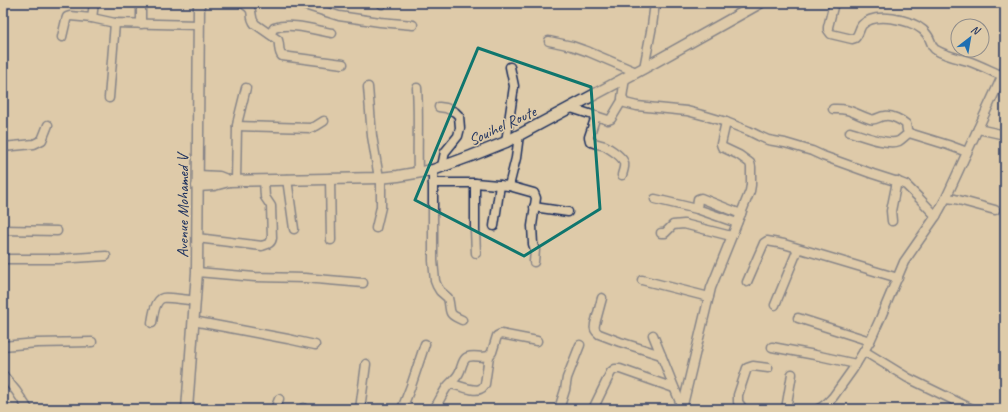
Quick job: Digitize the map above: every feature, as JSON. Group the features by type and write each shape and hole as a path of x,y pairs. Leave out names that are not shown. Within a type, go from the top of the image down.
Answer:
{"main road":[{"name":"Avenue Mohamed V","path":"187,409 197,272 199,3"},
{"name":"Souihel Route","path":"232,181 380,178 418,173 437,168 506,142 571,108 760,3"},
{"path":"198,176 219,177 232,181"},
{"path":"197,186 214,185 232,181"}],"street":[{"path":"92,18 94,3"},
{"path":"141,3 141,24"},
{"path":"242,3 251,9 252,20 255,24 278,40 280,53 282,56 343,64"},
{"path":"298,3 339,16 413,25"},
{"path":"549,41 572,46 640,70 652,26 655,3"},
{"path":"818,409 827,404 856,364 870,341 904,262 936,216 946,198 1004,73 937,51 923,30 908,22 888,18 877,18 862,25 859,34 855,38 852,39 831,34 828,27 834,3"},
{"path":"62,37 67,17 72,15 115,23 199,25"},
{"path":"109,98 115,23"},
{"path":"270,34 274,28 282,26 298,27 332,33"},
{"path":"506,142 514,86 510,67"},
{"path":"571,108 610,120 622,99 625,78"},
{"path":"368,87 372,136 380,178 381,207 376,228"},
{"path":"232,181 237,126 246,88"},
{"path":"417,88 418,173"},
{"path":"622,99 625,103 636,106 687,111 726,122 749,130 768,140 785,143 812,151 830,159 897,181 906,185 936,216"},
{"path":"439,107 455,112 459,116 460,128 458,136 445,152 437,168 433,183 433,261 435,281 437,286 448,298 451,315 462,320"},
{"path":"833,109 848,110 872,120 884,116 892,117 901,120 906,124 909,133 967,152"},
{"path":"596,116 589,137 590,141 592,143 605,146 623,160 624,165 622,175"},
{"path":"237,126 310,128 324,121"},
{"path":"683,406 709,297 751,185 750,163 739,155 722,147 721,144 726,122"},
{"path":"3,147 34,144 42,140 48,125"},
{"path":"978,129 1005,136"},
{"path":"850,132 892,142 899,140 909,133"},
{"path":"509,186 516,158 519,135"},
{"path":"330,178 331,240"},
{"path":"287,179 294,229"},
{"path":"197,238 262,246 270,244 272,242 271,206 266,200 264,180"},
{"path":"892,221 891,211 897,181"},
{"path":"433,183 475,183 500,185 534,193 536,198 532,226 532,244 535,250 534,262"},
{"path":"475,183 476,253"},
{"path":"494,226 500,185"},
{"path":"697,209 698,199 701,198 741,214"},
{"path":"946,198 995,210"},
{"path":"655,199 697,209 737,223"},
{"path":"534,207 568,212"},
{"path":"661,233 665,233 673,225 684,224 731,236"},
{"path":"3,230 57,230"},
{"path":"747,282 763,245 765,242 769,241 784,244 898,278"},
{"path":"775,305 798,249"},
{"path":"3,259 58,259 106,256"},
{"path":"197,272 363,283"},
{"path":"642,280 709,297"},
{"path":"152,323 155,308 159,300 164,298 195,301"},
{"path":"602,298 594,328 596,332 620,342 661,355"},
{"path":"798,318 870,341"},
{"path":"194,321 236,328 315,345"},
{"path":"451,384 474,390 482,388 485,384 489,356 498,335 501,334 537,341"},
{"path":"653,335 674,388 683,406"},
{"path":"3,346 37,342 92,342"},
{"path":"402,409 425,344"},
{"path":"559,409 567,378 580,345"},
{"path":"772,348 856,364"},
{"path":"864,351 908,378 972,409"},
{"path":"434,409 448,386 456,379 466,358 489,356"},
{"path":"360,409 366,364"},
{"path":"743,409 738,402 738,395 747,368 753,366 768,368"},
{"path":"593,409 615,369 620,369 674,388"},
{"path":"786,409 792,374"},
{"path":"3,375 28,409"},
{"path":"275,409 279,399"}],"highlighted area":[{"path":"478,48 591,87 600,209 524,256 415,200"}]}
